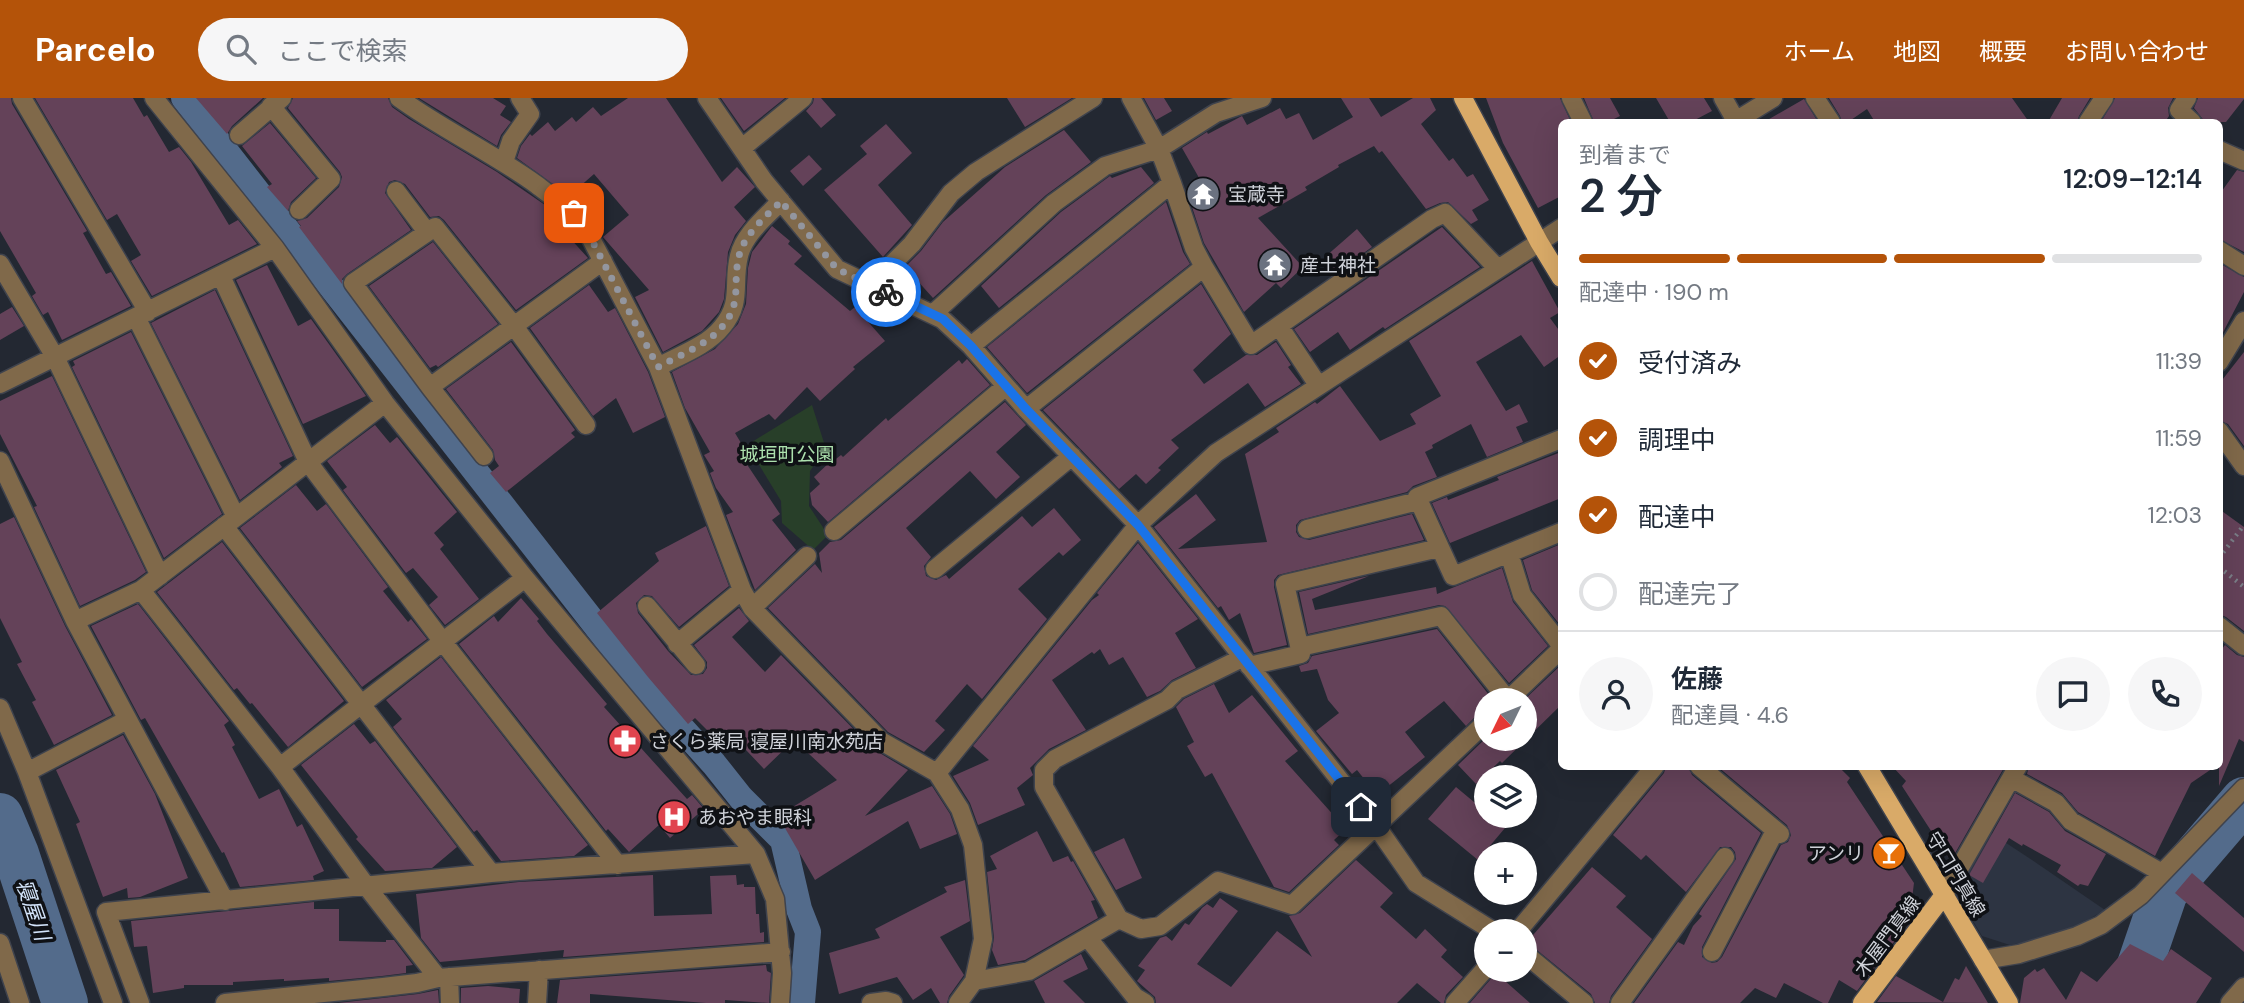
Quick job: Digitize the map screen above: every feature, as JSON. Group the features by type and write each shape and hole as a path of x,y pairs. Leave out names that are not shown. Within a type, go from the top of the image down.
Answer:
{"main road":[{"path":"1463,98 1558,273"},
{"name":"守口門真線","path":"1869,770 2009,1003"},
{"name":"木屋門真線","path":"1862,1003 1944,894"}],"street":[{"path":"22,98 142,314 230,522 361,705 491,873"},
{"path":"154,98 275,248 385,403 525,578 756,854 775,899 781,952 780,1003"},
{"path":"399,98 424,116 504,162 574,213 588,233 658,367 742,590 752,608 881,741 937,773 960,808 973,845 983,939 974,981 958,1003"},
{"path":"504,162 512,141 530,114 520,98"},
{"path":"707,98 781,201 837,269 943,319 971,346 1026,409 1138,525 1377,827 1416,883 1474,919"},
{"path":"742,148 803,98"},
{"path":"871,285 912,244 951,193 976,172 1093,98"},
{"path":"1131,98 1159,149 1194,248 1251,345 1432,219 1446,213 1498,269"},
{"path":"933,314 1054,203 1105,166 1159,149 1215,106 1262,98"},
{"path":"1572,98 1582,119"},
{"path":"1723,98 1734,119"},
{"path":"1740,119 1773,98"},
{"path":"1815,98 1829,119"},
{"path":"2090,119 2104,98"},
{"path":"2188,98 2179,110 2189,119"},
{"path":"239,135 276,102 331,179 299,211"},
{"path":"2223,152 2244,161"},
{"path":"971,346 1172,183"},
{"path":"396,191 427,232"},
{"path":"658,367 708,340 721,328 735,306 739,255 746,239 781,201"},
{"path":"484,456 353,283 435,227 514,326 586,425"},
{"path":"937,773 1138,525 1216,453 1558,230"},
{"path":"0,384 275,248"},
{"path":"2223,253 2244,266"},
{"path":"430,387 603,261"},
{"path":"0,264 55,357 160,576"},
{"path":"1026,409 1204,267"},
{"path":"221,276 308,462 443,642 618,865"},
{"path":"1279,326 1318,385"},
{"path":"2223,356 2241,331"},
{"path":"834,531 1006,386"},
{"path":"75,621 141,590 385,403"},
{"path":"2223,437 2244,466"},
{"path":"1558,440 1416,497 1453,576 1558,533"},
{"path":"935,569 1072,456"},
{"path":"0,461 75,621 225,901"},
{"path":"1307,529 1418,501"},
{"path":"1439,548 1285,584 1301,654 1245,662 1177,690 1167,700 1055,759 1044,770 1044,787 1119,919 1141,929 1160,926 1218,881 1292,905 1474,734"},
{"path":"1509,553 1522,595 1558,643"},
{"path":"752,608 807,556"},
{"path":"280,767 525,578"},
{"path":"141,590 280,767 367,887 443,977 450,1003"},
{"path":"677,644 742,590"},
{"path":"648,606 696,665"},
{"path":"1300,648 1441,616 1498,688"},
{"path":"2223,635 2244,646"},
{"path":"1520,688 1558,650"},
{"path":"0,709 27,772 113,1003"},
{"path":"27,772 127,720"},
{"path":"1528,919 1652,770"},
{"path":"1704,770 1778,832 1712,952"},
{"path":"1944,894 2015,772 2056,803 2071,821 2162,873"},
{"path":"1983,960 2020,954 2077,936 2101,925 2141,895 2244,788"},
{"path":"140,1003 106,912 491,873 756,854"},
{"path":"1620,1003 1726,857"},
{"path":"974,981 1029,971 1119,919"},
{"path":"1088,937 1135,997 1145,1003"},
{"path":"0,943 20,1003"},
{"path":"225,1003 383,995 443,977 781,952"},
{"path":"1537,964 1584,1003"},
{"path":"537,1003 539,970"},
{"path":"1455,1003 1474,982"},
{"path":"2230,1003 2244,987"},
{"path":"871,1003 893,1003"}],"path":[{"path":"2223,553 2244,525"},
{"path":"2223,570 2244,587"}],"shaded area":[{"path":"1991,833 2105,910 2077,926 2045,938 2010,945 1982,936 1960,899 1962,882"}],"green space":[{"name":"城垣町公園","path":"812,405 826,449 810,471 809,506 828,535 813,550 782,523 781,501 747,445"}],"building":[{"path":"0,98 11,98 12,104 87,231 83,233 106,274 111,272 131,306 62,340 48,312 43,315 32,296 36,293 0,231"},
{"path":"35,98 133,98 144,117 147,115 169,152 179,147 191,162 229,225 238,220 257,244 152,296 131,261 141,255 117,214 107,220"},
{"path":"196,98 263,98 232,126 227,134"},
{"path":"293,98 388,98 392,107 409,119 497,172 545,205 552,211 548,214 588,258 516,310 444,220 439,216 430,217 405,184 395,180 389,182 385,193 411,230 347,274 342,279 342,284 297,221 307,218 339,187 342,177 288,108"},
{"path":"419,98 493,98 506,106 500,115 511,122 497,146"},
{"path":"628,98 666,98 722,182 737,167 755,187 734,207 746,221 735,235 728,252 724,299 719,312 702,331 663,352 635,297 649,290 603,237 629,215 594,174 569,196 517,158 521,146 530,134 532,136 548,122 555,131 572,117 576,122 593,107 601,116"},
{"path":"721,98 785,98 744,131"},
{"path":"814,98 821,98 836,115 821,128 806,111"},
{"path":"1007,98 1072,98 1025,127"},
{"path":"1144,98 1164,98 1172,111 1156,120"},
{"path":"1341,98 1369,98 1381,117 1413,98 1430,98 1436,110 1421,124 1449,161 1453,158 1467,177 1473,174 1489,200 1472,210 1478,220 1471,224 1448,202 1426,209 1382,151 1379,153 1374,146 1338,165 1339,167 1305,187 1307,190 1258,218 1303,267 1281,288 1276,283 1244,312 1204,243 1189,198 1206,190 1182,148 1207,132 1208,134 1242,116 1247,125 1280,108 1286,119 1299,113 1313,140 1353,117"},
{"path":"1486,98 1560,98 1570,119 1558,119 1558,198 1538,208 1503,143"},
{"path":"1584,98 1610,98 1620,116 1614,119 1593,119"},
{"path":"1656,98 1704,98 1712,111 1697,119 1668,119"},
{"path":"1829,98 2012,98 2027,119 1873,119 1867,109 1852,119 1841,119"},
{"path":"2062,98 2090,98 2078,119 2050,119"},
{"path":"2115,98 2173,98 2167,119 2103,119"},
{"path":"2198,98 2244,98 2226,122 2223,122 2223,119 2203,119 2194,108"},
{"path":"1804,99 1816,119 1769,119"},
{"path":"270,123 316,178 291,202 288,211 267,187 272,184 242,146"},
{"path":"886,124 912,153 878,185 912,225 883,257 824,190 867,154 860,146"},
{"path":"1064,130 1091,162 1046,195 933,298 905,267 943,222 1005,167"},
{"path":"809,155 822,169 803,186 790,171"},
{"path":"1141,167 1154,183 999,308 981,286 1061,212 1110,176 1112,178"},
{"path":"2237,170 2244,172 2244,252 2223,241 2223,189"},
{"path":"1166,202 1183,252 1190,264 1027,393 987,347"},
{"path":"772,226 790,241 788,244 802,256 794,264 850,311 855,307 885,341 853,367 855,369 820,401 807,387 775,420 769,414 735,433 744,448 738,451 780,514 772,520 796,550 755,590 726,515 733,512 716,488 710,473 714,471 704,455 710,452 685,408 672,372 715,349 738,324 746,304 748,268 752,252"},
{"path":"1442,227 1480,267 1350,350 1338,332 1310,352 1294,329"},
{"path":"1357,229 1372,247 1337,272 1325,257"},
{"path":"433,242 498,324 438,367 436,365 430,368 369,286"},
{"path":"1532,261 1558,308 1558,313 1550,318 1558,329 1558,357 1544,367 1521,335 1476,362 1506,411 1519,404 1528,422 1516,427 1523,442 1487,457 1471,424 1432,445 1433,448 1425,452 1437,477 1413,486 1407,492 1300,520 1296,525 1296,532 1299,537 1309,540 1412,514 1424,540 1278,575 1274,580 1274,587 1287,645 1254,653 1240,613 1229,620 1221,606 1218,608 1154,527 1196,494 1216,520 1178,549 1267,542 1245,454 1279,432 1276,428 1315,402 1317,404 1340,386 1380,441 1416,424 1410,414 1441,396 1409,341"},
{"path":"267,265 298,326 311,319 366,396 303,424 236,280"},
{"path":"2223,265 2244,277 2244,292 2223,332"},
{"path":"1201,284 1231,334 1193,370 1204,384 1246,355 1257,355 1276,342 1291,365 1288,367 1301,384 1265,407 1248,383 1171,440 1179,448 1146,484 1136,474 1119,489 1043,410"},
{"path":"589,285 608,312 615,308 648,372 665,417 633,433 616,398 593,416 530,328"},
{"path":"215,290 293,456 279,463 282,467 240,500 151,323"},
{"path":"12,307 24,326 0,340 0,314"},
{"path":"131,332 222,514 164,558 72,367 75,365 73,361"},
{"path":"511,342 575,430 571,433 575,437 506,492 490,473 499,466 493,450 446,389"},
{"path":"2244,352 2244,446 2228,424 2223,422 2223,379"},
{"path":"967,359 990,385 828,522 812,505 810,493 820,484 814,477 831,461 841,455 843,457 886,418 888,421 959,360 962,364"},
{"path":"52,376 146,572 80,606 34,507 37,506 0,434 0,401"},
{"path":"1005,402 1026,425 996,452 1020,477 996,499 970,471 906,528 931,557 924,566 926,576 936,580 946,575 949,579 1022,516 1032,527 1054,508 1081,540 1063,556 1059,552 1018,589 1047,619 982,699 967,684 935,721 945,730 924,752 888,732 768,608 815,564 822,573 819,553 830,542 841,540"},
{"path":"375,425 390,443 397,437 457,512 434,533 444,545 440,549 479,599 445,625 429,605 438,597 413,568 406,573 343,490 347,487 327,461"},
{"path":"1558,453 1558,499 1450,543 1432,503 1447,497 1448,500 1499,480 1497,477"},
{"path":"296,485 317,511 326,504 388,587 383,591 408,622 411,619 427,639 362,687 240,528"},
{"path":"2223,512 2244,527 2244,631 2223,616"},
{"path":"14,517 65,626 112,715 54,745 32,702 36,700 17,664 22,662 0,618 0,524"},
{"path":"706,526 729,586 679,627 652,596 644,595 636,603 638,613 668,651 691,675 703,674 707,662 694,645 739,608 749,621 732,637 765,672 781,655 873,749 908,770 865,816 932,786 950,814 957,834 920,849 908,821 815,880 778,816 837,780 794,740 764,769 729,732 719,742 695,718 688,724 648,677 597,613 659,561 655,553"},
{"path":"222,542 344,701 288,747 252,703 250,704 237,688 234,690 157,592"},
{"path":"1138,543 1198,619 1175,633 1196,668 1147,697 1123,657 1109,665 1100,649 1052,680 1086,730 1049,749 1030,768 1033,775 1017,788 1025,805 978,825 970,803 953,776 989,760 973,746 1092,600 1099,595 1097,593"},
{"path":"1558,545 1558,622 1532,590 1523,560"},
{"path":"1502,568 1513,602 1548,646 1509,683 1445,606 1439,605 1308,634 1299,592 1369,576 1312,599 1315,610 1436,587 1437,594"},
{"path":"521,598 539,619 537,621 547,634 607,704 604,707 687,799 692,795 704,809 670,838 659,825 629,852 608,829 606,831 459,644 494,616 498,622"},
{"path":"138,604 229,721 224,725 235,745 232,747 259,799 279,789 297,827 302,824 324,871 313,876 314,880 240,887 224,852 222,853 145,718 141,720 91,626"},
{"path":"1437,629 1484,688 1474,688 1474,718 1466,726 1444,701 1405,732 1425,757 1377,795 1357,770 1352,774 1316,731 1339,713 1328,700 1317,669 1301,672 1299,666 1308,663 1312,656"},
{"path":"2225,645 2244,657 2244,742 2239,739 2219,786 2219,770 2223,770"},
{"path":"441,657 588,845 574,856 501,861 477,830 474,832 393,727 402,719 386,700"},
{"path":"1558,668 1558,708 1537,729 1537,688"},
{"path":"1214,684 1229,713 1252,695 1298,751 1285,761 1346,829 1334,840 1339,845 1289,892 1274,887 1212,773 1205,777 1187,746 1194,742 1176,707 1184,699"},
{"path":"354,724 370,744 375,741 457,847 432,868 385,871 356,839 358,837 301,765"},
{"path":"123,735 155,794 188,878 140,897 128,898 127,888 103,897 76,824 80,822 56,770"},
{"path":"1474,750 1514,751 1502,763 1500,761 1496,765 1474,765 1474,782 1458,765"},
{"path":"1665,770 1690,770 1692,775 1761,833 1702,947 1702,957 1712,963 1722,957 1781,845 1788,842 1791,835 1787,825 1722,770 1842,770 1850,778 1847,782 1914,883 1909,922 1857,991 1839,980 1828,1003 1784,983 1776,998 1755,988 1740,1003 1634,1003 1678,942 1684,945 1693,926 1702,916 1699,914 1702,909 1736,859 1731,847 1720,847 1686,892 1646,855 1641,860 1613,835"},
{"path":"1896,770 2003,770 1954,855 1948,857 1902,786 1906,781"},
{"path":"2028,770 2210,770 2191,783 2155,856 2078,812 2062,793 2027,774"},
{"path":"1456,787 1474,802 1474,828 1505,828 1493,842 1474,842 1474,857 1428,819"},
{"path":"2015,793 2049,812 2065,831 2106,854 2088,886 2078,886 2057,872 2061,865 2009,838 1983,883 1969,875"},
{"path":"1037,831 1053,862 1068,856 1071,862 1073,861 1095,900 1091,901 1098,918 1025,960 998,965 992,950 994,938 987,872 997,869 990,856"},
{"path":"1124,838 1142,878 1116,890 1094,852"},
{"path":"1356,860 1393,893 1380,907 1416,939 1425,929 1447,950 1441,957 1463,977 1446,995 1444,1003 1417,983 1397,1003 1156,1003 1155,997 1137,981 1145,970 1138,966 1160,938 1166,936 1172,941 1185,923 1189,925 1207,904 1213,908 1220,898 1238,911 1197,964 1231,987 1277,931 1312,957 1289,916 1300,913"},
{"path":"1592,867 1626,896 1616,907 1652,939 1611,996 1609,1003 1595,1003 1591,994 1537,950 1537,930"},
{"path":"2192,873 2244,918 2244,952 2175,893"},
{"path":"653,875 654,916 712,914 710,876 736,875 737,885 755,887 756,914 759,914 760,933 764,932 764,942 563,957 564,950 440,962 421,938 416,894 519,882"},
{"path":"965,880 970,921 940,937 964,975 947,1003 940,1003 931,988 913,1000 897,977 839,994 829,953 880,938 875,929 947,892 944,887"},
{"path":"314,902 314,909 339,909 339,941 394,940 413,965 406,966 406,973 382,976 329,981 329,978 284,979 233,982 233,985 184,985 184,988 153,993 147,946 134,947 131,921"},
{"path":"2130,944 2163,961 2171,949 2212,978 2196,1003 2020,1003 2024,978 2035,969 2037,972 2044,968 2066,1000 2081,971 2097,982"},
{"path":"1081,954 1088,969 1063,981 1085,1003 1045,1003 1034,981"},
{"path":"766,965 767,971 771,973 769,1003 725,1000 725,1003 706,1003 590,994 590,1003 557,1003 560,980"},
{"path":"1966,966 1988,1003 1877,1002 1896,976 1943,1002 1955,978 1959,980"},
{"path":"1488,982 1506,982 1530,1003 1470,1003"},
{"path":"488,986 520,989 519,1003 461,1003 461,988"},
{"path":"438,990 439,1003 338,1003 418,994"}],"waterway":[{"path":"184,98 640,682 741,798 783,840 799,909 808,932 802,1003"},
{"path":"2127,1003 2165,892 2244,800"},
{"name":"寝屋川","path":"0,816 16,854 65,1003"}],"way so far":[{"path":"574,213 588,233 658,367 708,340 721,328 735,306 739,255 746,239 781,201 837,269 886,292"}],"place":[{"name":"宝蔵寺","path":"1203,194"},
{"name":"産土神社","path":"1275,265"},
{"name":"さくら薬局 寝屋川南水苑店","path":"625,741"},
{"name":"あおやま眼科","path":"674,817"},
{"name":"アンリ","path":"1889,853"}],"route":[{"path":"886,292 943,319 1138,525 1361,807"}]}
